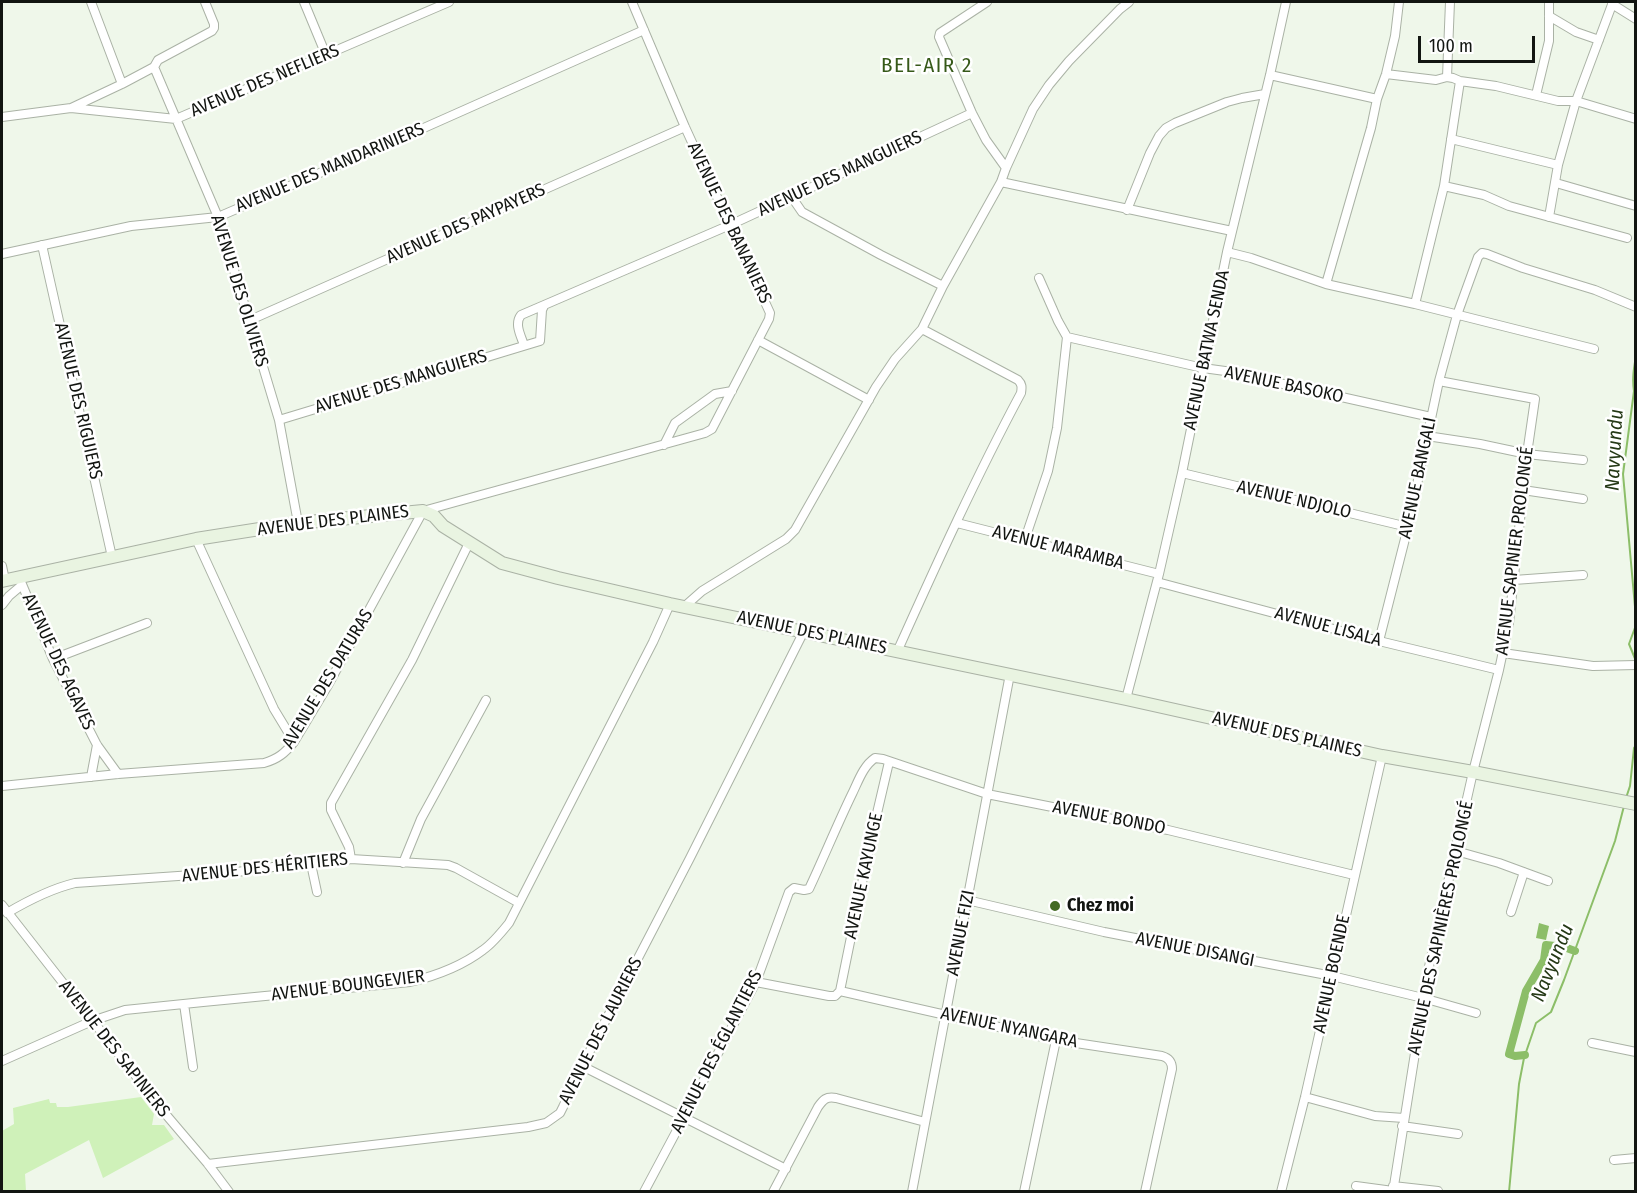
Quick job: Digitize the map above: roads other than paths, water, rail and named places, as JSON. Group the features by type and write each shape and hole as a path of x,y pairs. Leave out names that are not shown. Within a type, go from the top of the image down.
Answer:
{"street":[{"path":"91,2 123,84"},
{"path":"71,108 154,67 158,60 214,29 205,2"},
{"path":"304,2 326,55"},
{"name":"AVENUE DES NEFLIERS","path":"2,117 71,108 176,119 448,2"},
{"name":"AVENUE DES BANANIERS","path":"423,511 705,433 712,429 769,319 770,313 685,127 632,2"},
{"path":"987,2 939,35 986,141 1006,168"},
{"path":"685,606 702,591 791,535 795,530 869,400 895,359 922,329 943,285 1001,182 1034,109 1048,85 1083,46 1129,2"},
{"name":"AVENUE BATWA SENDA","path":"1126,699 1158,578 1227,252 1286,2"},
{"path":"1326,284 1386,74 1395,36 1399,2"},
{"path":"1447,77 1450,2"},
{"path":"1536,95 1550,41 1549,2"},
{"path":"1549,217 1558,165 1576,101 1613,3 1635,19"},
{"path":"1550,16 1576,32 1599,40"},
{"name":"AVENUE DES MANDARINIERS","path":"2,254 131,226 218,217 644,30"},
{"name":"AVENUE DES OLIVIERS","path":"154,67 218,217 279,420 297,523"},
{"path":"1386,74 1436,80 1447,77 1558,101 1576,101 1635,119"},
{"path":"1270,75 1377,99"},
{"path":"1415,304 1444,186 1460,81"},
{"path":"1127,210 1145,163 1159,136 1166,128 1227,102 1265,94"},
{"name":"AVENUE DES MANGUIERS","path":"524,345 518,324 521,315 730,225 972,113"},
{"name":"AVENUE DES PAYPAYERS","path":"248,321 685,127"},
{"path":"1451,139 1558,165"},
{"path":"1001,182 1232,231"},
{"path":"1556,183 1635,206"},
{"path":"1444,186 1484,195 1509,206 1627,238"},
{"path":"791,196 802,213 943,285"},
{"name":"AVENUE DES RIGUIERS","path":"42,245 112,557"},
{"path":"1227,252 1326,284 1594,349"},
{"name":"AVENUE BANGALI","path":"1379,641 1408,527 1439,381 1457,315 1476,262 1482,253 1595,290 1635,307"},
{"path":"1025,540 1048,471 1055,439 1062,396 1067,337 1040,278"},
{"name":"AVENUE DES MANGUIERS","path":"279,420 540,341 544,306"},
{"path":"897,652 957,523 1022,393 1022,384 1018,380 922,329"},
{"name":"AVENUE BASOKO","path":"1067,337 1431,417"},
{"path":"758,340 869,400"},
{"name":"AVENUE SAPINIER PROLONGÉ","path":"1439,381 1534,399 1509,623 1473,772"},
{"path":"664,445 675,423 715,394 732,391"},
{"path":"1427,436 1527,454 1583,460"},
{"name":"AVENUE NDJOLO","path":"1182,473 1408,527"},
{"path":"1523,490 1583,499"},
{"name":"AVENUE DES PLAINES","path":"3,581 21,581 112,557 196,539 297,523 423,511 434,516 443,526 502,563 547,575 670,604 1010,674 1382,756 1635,804"},
{"name":"AVENUE DES DATURAS","path":"2,786 118,774 264,763 275,760 294,742 327,687 423,511"},
{"name":"AVENUE MARAMBA","path":"957,523 1158,578"},
{"path":"196,539 274,708 294,742"},
{"path":"351,859 349,847 331,810 331,803 412,660 469,543"},
{"path":"2,566 3,581"},
{"path":"1514,580 1583,575"},
{"name":"AVENUE LISALA","path":"1158,578 1379,641 1499,670"},
{"path":"2,605 21,581"},
{"name":"AVENUE DES AGAVES","path":"21,581 53,658 97,746 118,774"},
{"name":"AVENUE BOUNGEVIER","path":"2,1061 115,1012 410,982 429,978 483,951 509,923 653,642 670,604"},
{"path":"53,658 147,623"},
{"name":"AVENUE DES LAURIERS","path":"208,1164 528,1127 546,1123 560,1113 804,631"},
{"path":"1503,653 1593,666 1634,665"},
{"name":"AVENUE FIZI","path":"912,1191 1010,674"},
{"path":"403,863 421,819 486,700"},
{"name":"AVENUE DES AGAVES","path":"91,777 97,746"},
{"name":"AVENUE BOENDE","path":"1281,1191 1305,1097 1382,756"},
{"name":"AVENUE BONDO","path":"868,764 875,758 883,759 987,794 1168,830 1354,875"},
{"name":"AVENUE KAYUNGE","path":"840,991 889,762"},
{"name":"AVENUE DES ÉGLANTIERS","path":"644,1191 756,982 789,892 794,888 804,891 809,889 839,820 868,764"},
{"name":"AVENUE DES SAPINIÈRES PROLONGÉ","path":"1393,1190 1423,998 1473,772"},
{"path":"1456,850 1548,880"},
{"name":"AVENUE DES HÉRITIERS","path":"7,913 40,895 75,883 237,872 351,859 439,864 456,868 519,903"},
{"path":"311,864 317,892"},
{"path":"1511,912 1524,872"},
{"name":"AVENUE DISANGI","path":"967,900 1104,932 1332,976 1476,1013"},
{"name":"AVENUE DES SAPINIERS","path":"2,905 229,1191"},
{"name":"AVENUE NYANGARA","path":"756,982 829,996 835,996 840,991 1056,1040 1162,1056 1171,1062 1172,1069 1145,1191"},
{"path":"184,1004 193,1067"},
{"path":"1024,1191 1056,1040"},
{"path":"1592,1043 1635,1052"},
{"path":"582,1066 786,1169"},
{"path":"773,1191 818,1107 822,1101 830,1097 925,1122"},
{"path":"1305,1097 1375,1116 1458,1134"},
{"path":"1614,1160 1635,1158"},
{"path":"1356,1186 1438,1191"}],"waterway":[{"name":"Navyundu","path":"1636,356 1634,391 1623,474 1636,618"},
{"name":"Navyundu","path":"1636,625 1629,644 1636,661"},
{"name":"Navyundu","path":"1626,798 1636,745"},
{"name":"Navyundu","path":"1509,1192 1519,1084 1524,1058 1536,1023 1551,1012 1564,980 1615,841 1624,806"},
{"path":"1525,1055 1509,1054 1526,991 1544,960 1546,945 1575,951"}],"place":[{"name":"Chez moi","path":"1055,906"}],"district":[{"name":"BEL-AIR 2","path":"927,66"}]}
